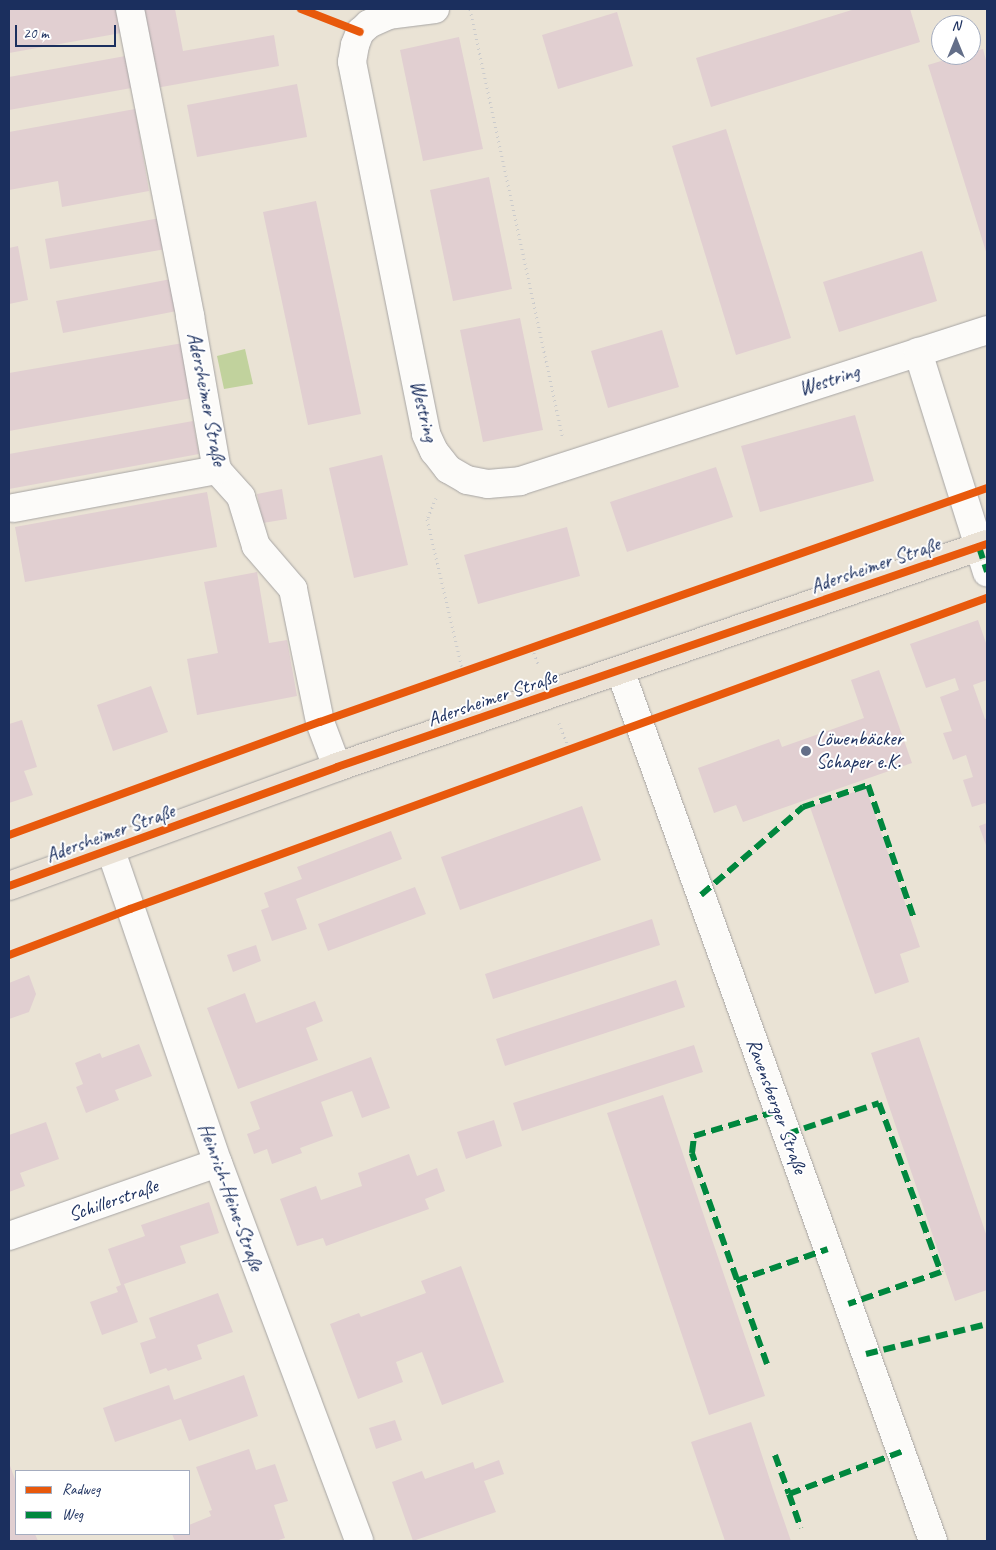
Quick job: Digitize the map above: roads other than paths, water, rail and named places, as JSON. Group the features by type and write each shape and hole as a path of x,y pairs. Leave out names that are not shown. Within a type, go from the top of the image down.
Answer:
{"main road":[{"name":"Adersheimer Straße","path":"9,886 110,851 337,767 620,670 984,554"}],"street":[{"name":"Adersheimer Straße","path":"130,9 190,316 217,470 241,497 256,546 293,589 320,722 337,767"},
{"name":"Westring","path":"435,9 389,16 369,24 360,32 352,62 426,434 434,452 448,469 466,480 488,484 520,481 987,330"},
{"path":"918,352 984,554"},
{"path":"14,508 217,470"},
{"name":"Ravensberger Straße","path":"620,670 933,1541"},
{"name":"Heinrich-Heine-Straße","path":"110,851 218,1163 359,1541"},
{"name":"Schillerstraße","path":"9,1236 218,1163"}],"place":[{"name":"Löwenbäcker Schaper e.K.","path":"806,751"}]}
